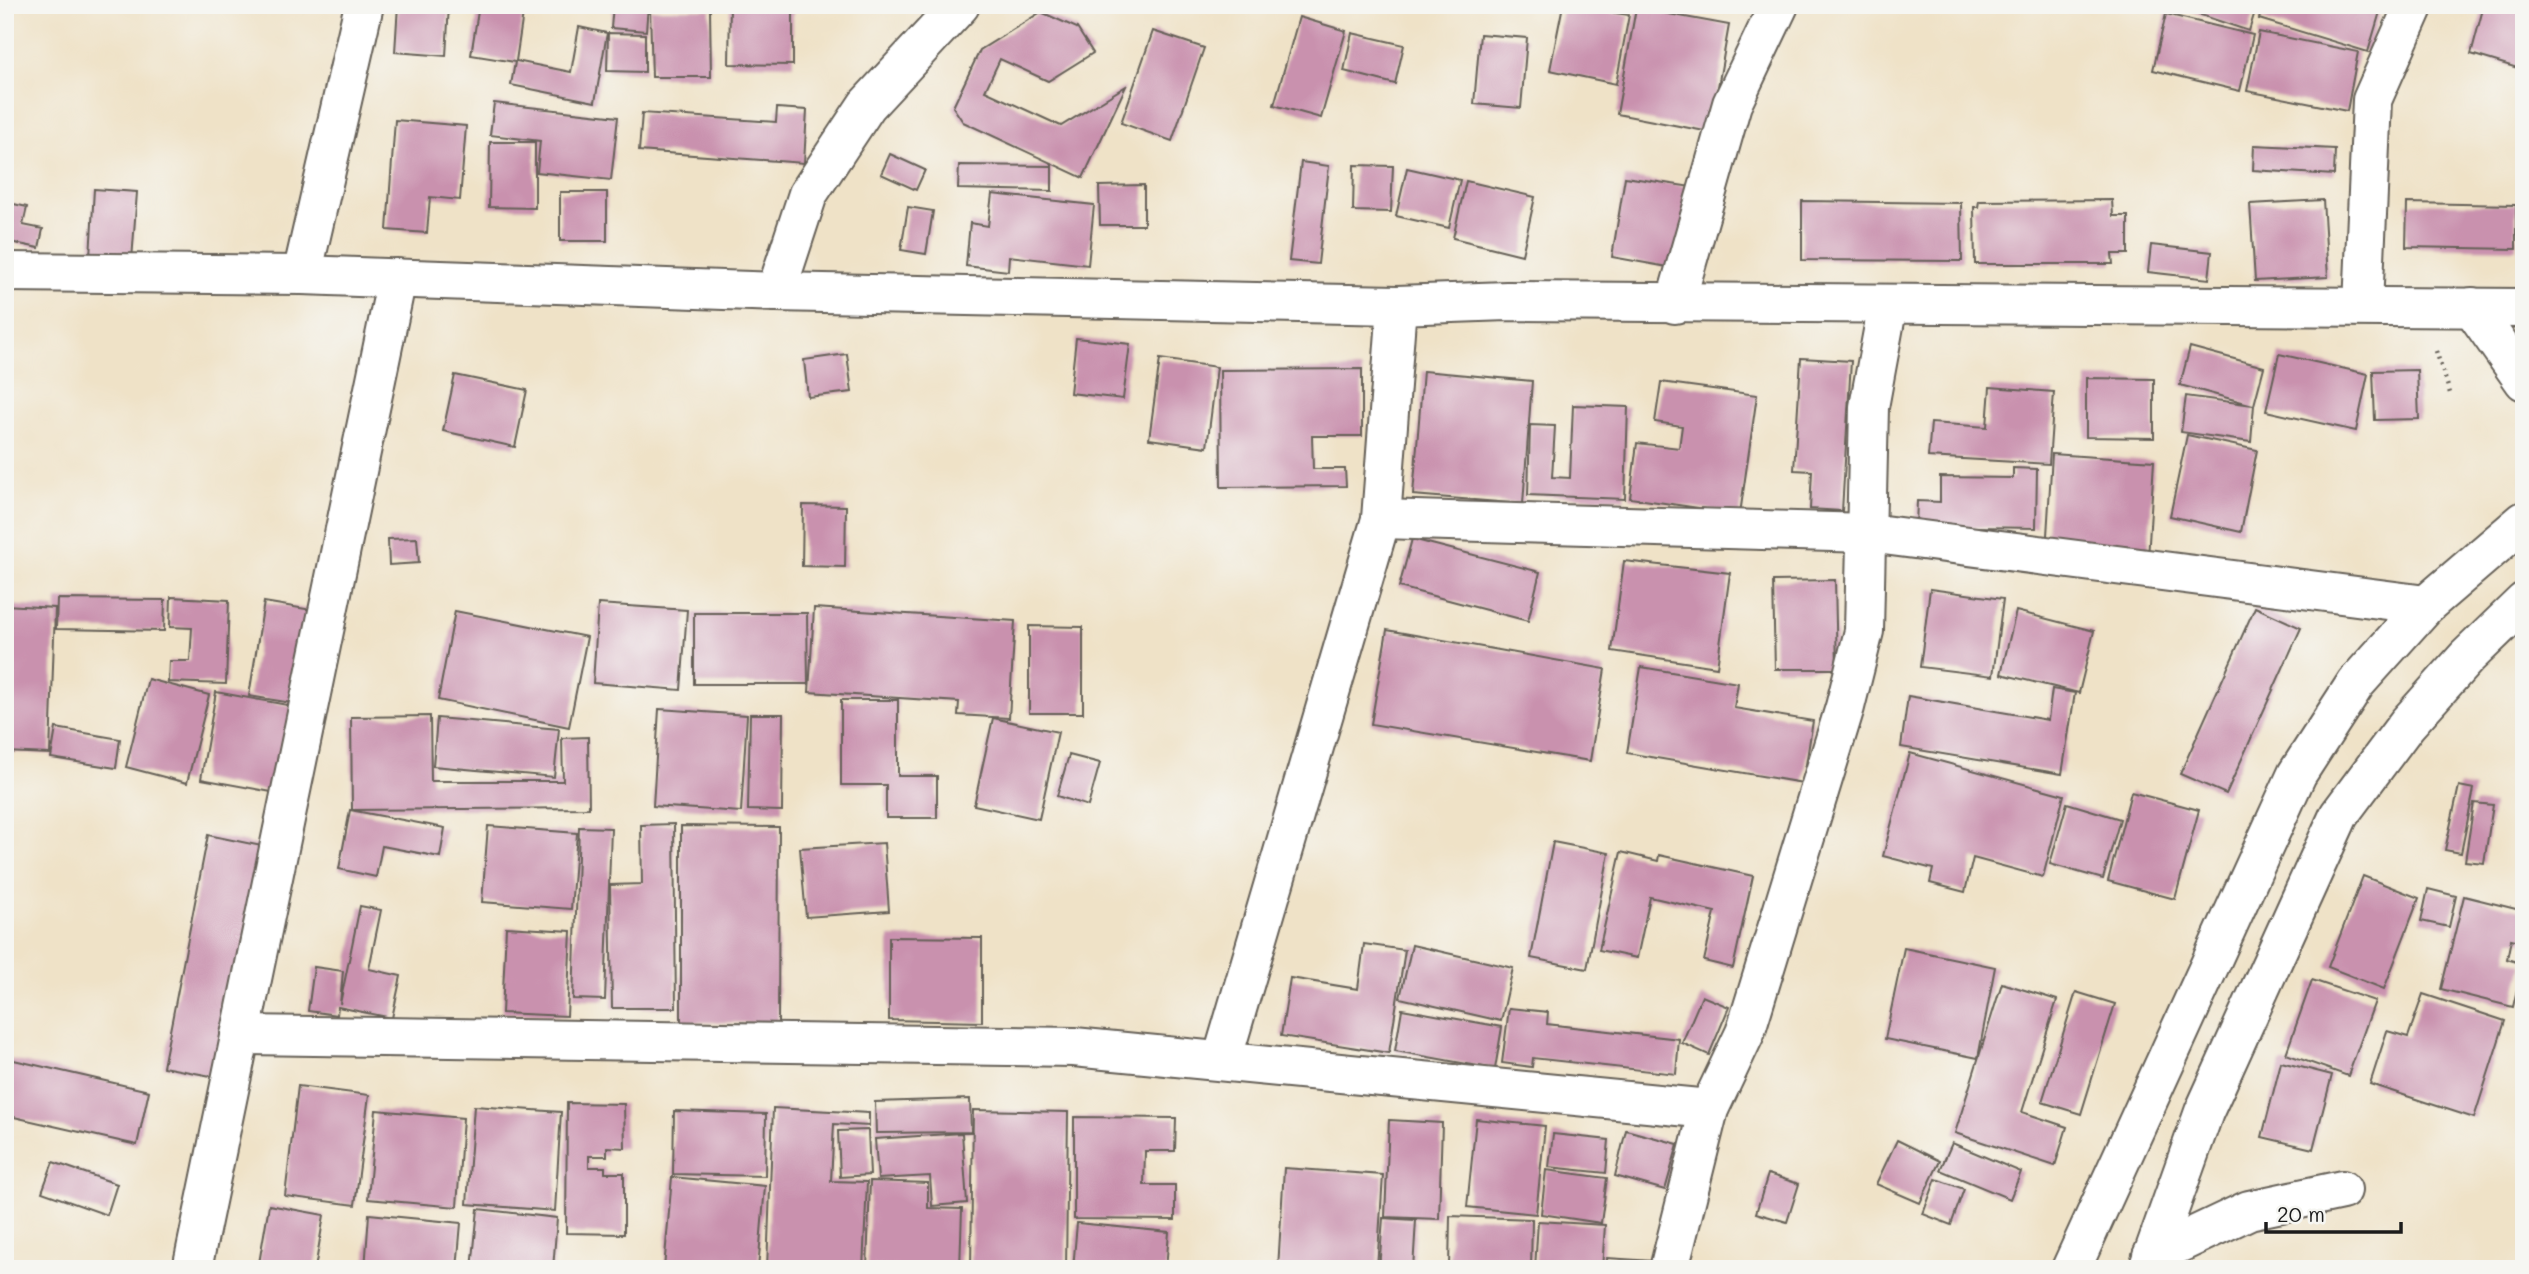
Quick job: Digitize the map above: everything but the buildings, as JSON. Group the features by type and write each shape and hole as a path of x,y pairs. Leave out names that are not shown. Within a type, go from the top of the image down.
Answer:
{"street":[{"path":"302,275 364,5"},
{"path":"776,292 808,194 867,104 960,5"},
{"path":"1675,304 1732,104 1779,5"},
{"path":"2363,306 2372,100 2414,5"},
{"path":"5,272 302,275 776,292 1397,305 1507,301 2524,308"},
{"path":"192,1269 397,278"},
{"path":"1669,1269 1709,1109 1745,1033 1845,707 1864,631 1869,407 1888,304"},
{"path":"1222,1060 1381,519 1397,305"},
{"path":"2472,307 2524,382"},
{"path":"1381,519 1868,533 2426,605"},
{"path":"2069,1268 2297,774 2356,683 2426,605 2524,521"},
{"path":"2150,1262 2204,1112 2339,816 2407,724 2468,657 2524,602"},
{"path":"2213,957 2264,979"},
{"path":"240,1035 1074,1047 1709,1109"},
{"path":"2150,1262 2249,1210 2342,1190"}]}
